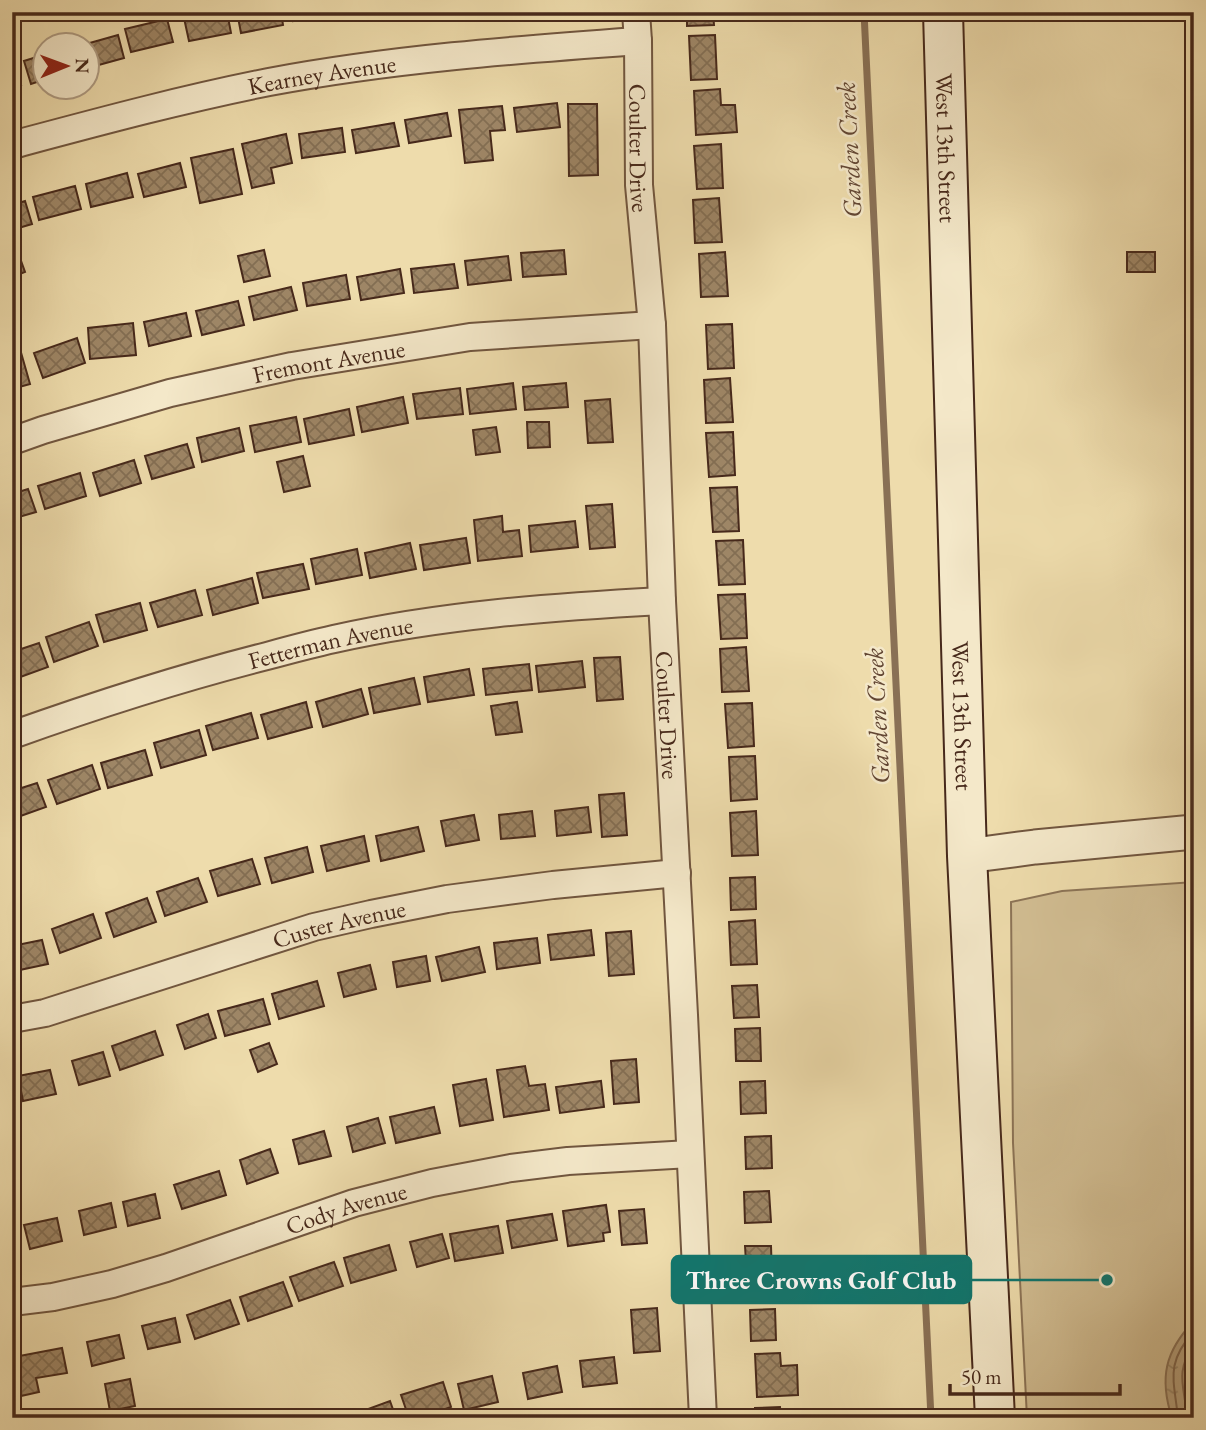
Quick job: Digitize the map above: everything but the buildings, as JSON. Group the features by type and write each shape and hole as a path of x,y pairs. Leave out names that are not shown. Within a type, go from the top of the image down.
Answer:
{"main road":[{"name":"West 13th Street","path":"943,12 967,856 996,1418"}],"street":[{"name":"Coulter Drive","path":"636,12 639,185 652,325 662,601 703,1418"},
{"name":"Kearney Avenue","path":"12,145 156,106 270,82 472,53 638,41"},
{"name":"Fremont Avenue","path":"12,440 170,393 305,364 470,337 652,325"},
{"name":"Fetterman Avenue","path":"12,735 201,673 334,639 434,621 566,606 662,601"},
{"path":"967,856 1194,832"},
{"path":"1056,845 1194,852"},
{"name":"Custer Avenue","path":"12,1019 46,1013 314,927 371,914 447,899 527,888 677,873"},
{"name":"Cody Avenue","path":"12,1302 53,1297 112,1284 354,1203 432,1183 511,1168 568,1161 690,1154"}],"shaded area":[{"path":"1194,882 1194,1418 1027,1418 1013,1143 1011,902 1062,891"}],"water":[{"path":"1194,1321 1194,1418 1172,1418 1166,1390 1167,1366 1176,1343"}],"waterway":[{"name":"Garden Creek","path":"864,12 931,1418"}],"place":[{"name":"Three Crowns Golf Club","path":"1107,1280"}]}
